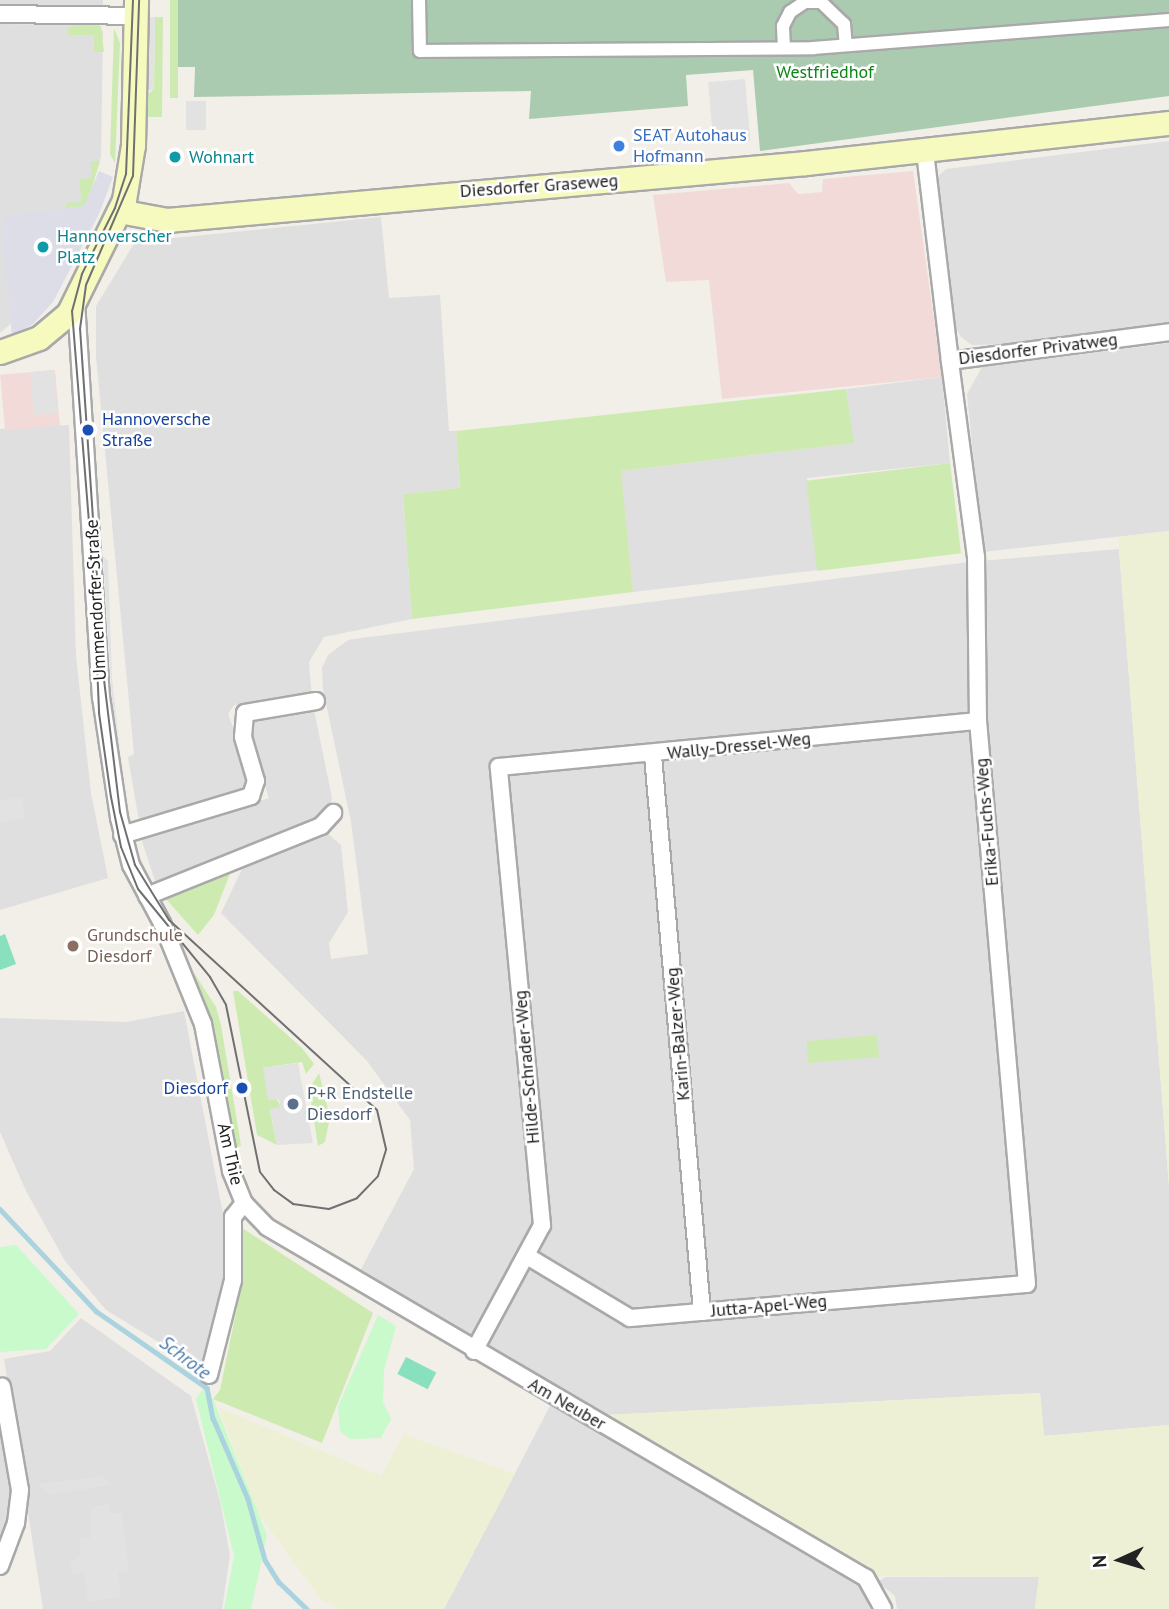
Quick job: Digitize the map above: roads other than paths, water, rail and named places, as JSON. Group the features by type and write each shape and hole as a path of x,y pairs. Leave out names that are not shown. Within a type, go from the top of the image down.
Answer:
{"main road":[{"path":"0,352 46,334 68,314 119,211 132,166 136,8"},
{"name":"Diesdorfer Graseweg","path":"119,211 167,220 925,152 1169,123"}],"street":[{"path":"419,0 420,51 784,47 1169,20"},
{"path":"784,47 783,26 790,12 808,1 821,2 844,24 846,44"},
{"path":"0,14 136,8"},
{"name":"Diesdorfer Privatweg","path":"925,152 950,360 1169,332"},
{"name":"Ummendorfer Straße","path":"76,299 103,712 122,835 146,896"},
{"name":"Erika-Fuchs-Weg","path":"950,360 976,557 978,721 1027,1284"},
{"path":"122,835 251,796 256,781 243,737 244,713 316,701"},
{"name":"Wally-Dressel-Weg","path":"499,767 653,756 978,721"},
{"name":"Karin-Balzer-Weg","path":"653,756 702,1312"},
{"name":"Hilde-Schrader-Weg","path":"474,1351 542,1225 499,767"},
{"path":"146,896 321,826 333,813"},
{"name":"Am Thie","path":"146,896 203,1024 231,1171 244,1203 233,1217 233,1280 209,1375"},
{"name":"Am Neuber","path":"244,1203 267,1227 474,1351 866,1578 883,1609"},
{"name":"Jutta-Apel-Weg","path":"527,1256 630,1318 1027,1284"},
{"path":"0,1566 16,1523 20,1490 2,1387"}],"waterway":[{"name":"Schrote","path":"0,1209 96,1311 207,1388 213,1418 248,1499 265,1560 279,1582 307,1609"}],"tram line":[{"path":"133,0 126,174 115,208 82,274 72,311 93,573 99,713 111,797 121,847 138,889 210,977 226,1005 260,1172 274,1190 293,1204 329,1209 357,1198 378,1176 386,1149 377,1110 169,920 135,865 120,812 104,680 80,329 86,285 133,176 139,0"}],"place":[{"name":"SEAT Autohaus Hofmann","path":"619,146"},
{"name":"Wohnart","path":"175,157"},
{"name":"Hannoverscher Platz","path":"43,247"},
{"name":"Hannoversche Straße","path":"88,430"},
{"name":"Grundschule Diesdorf","path":"73,946"},
{"name":"Diesdorf","path":"242,1088"},
{"name":"P+R Endstelle Diesdorf","path":"293,1104"}],"park label":[{"name":"Westfriedhof","path":"825,72"}]}
